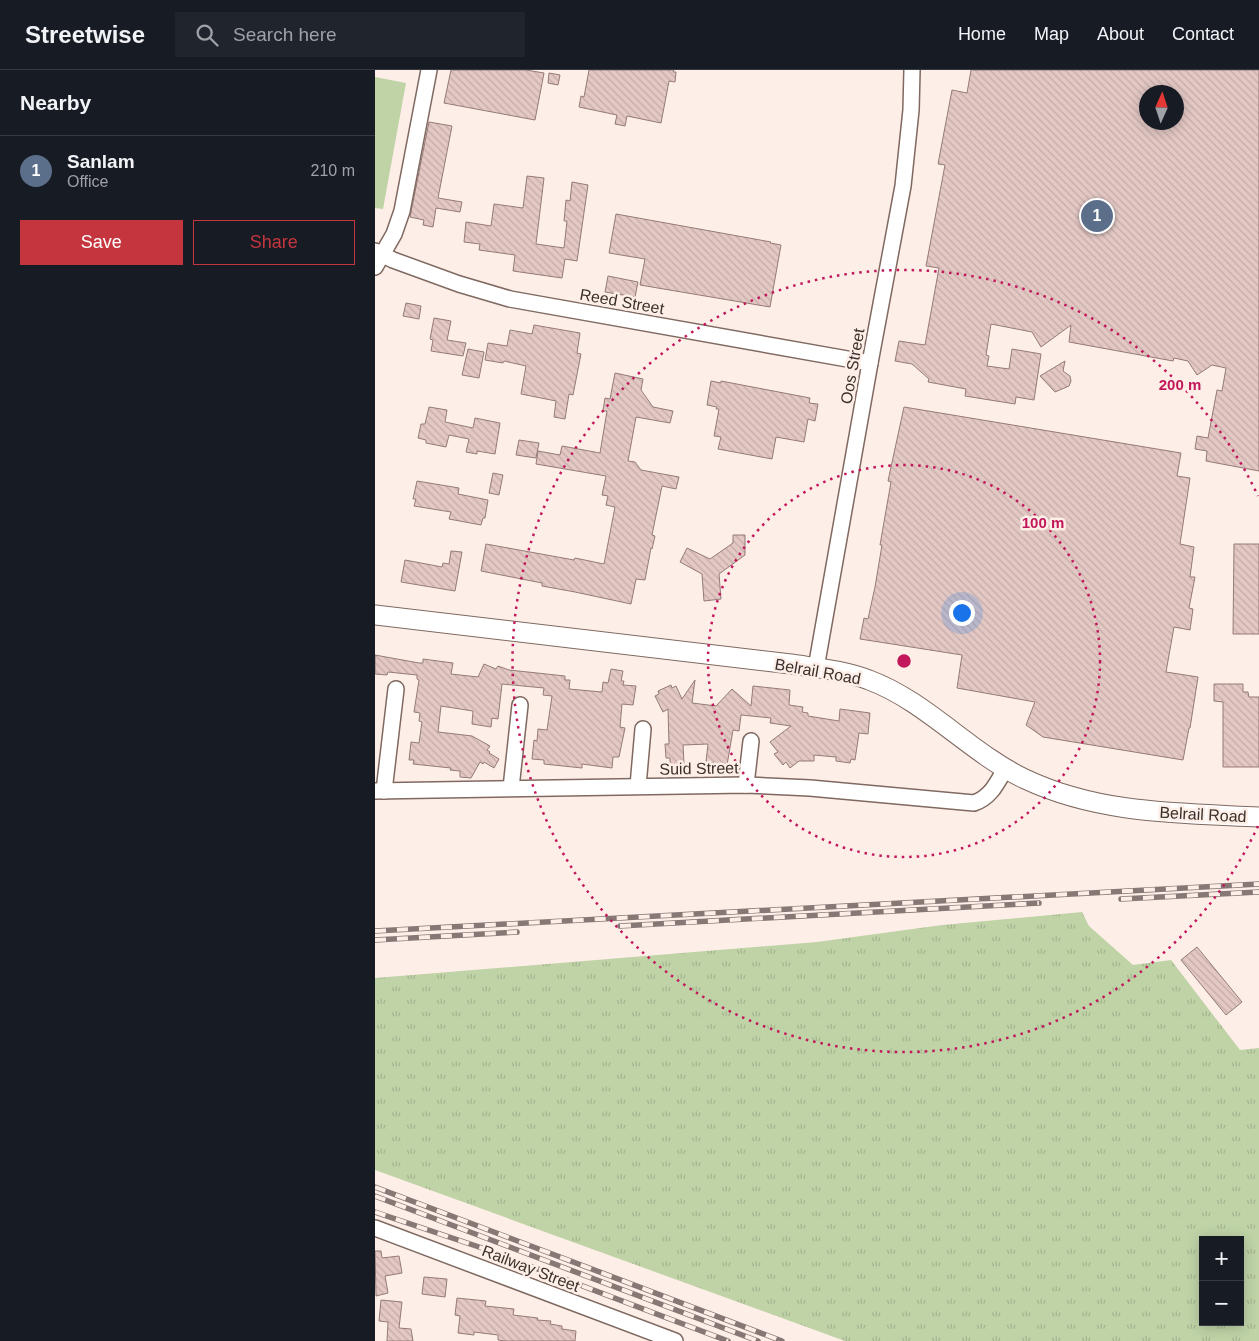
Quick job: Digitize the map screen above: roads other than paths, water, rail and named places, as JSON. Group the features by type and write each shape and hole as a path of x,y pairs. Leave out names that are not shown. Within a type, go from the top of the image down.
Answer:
{"street":[{"path":"377,257 394,234 402,211 429,70"},
{"name":"Oos Street","path":"816,668 906,170 912,70"},
{"name":"Reed Street","path":"377,257 393,260 459,284 511,299 870,363"},
{"name":"Belrail Road","path":"375,615 816,668 852,674 887,688 905,698 1005,769 1046,788 1094,803 1146,811 1259,817"},
{"path":"379,791 396,689"},
{"path":"511,788 520,705"},
{"path":"638,786 643,729"},
{"path":"746,785 751,742"},
{"name":"Suid Street","path":"379,791 746,785 811,788 974,803 985,798 991,792 1005,769"},
{"name":"Railway Street","path":"375,1228 675,1341"}],"railway":[{"path":"375,931 1259,884"},
{"path":"1121,899 1259,892"},
{"path":"620,926 1039,903"},
{"path":"375,940 517,932"},
{"path":"375,1187 782,1341"},
{"path":"375,1196 758,1341"},
{"path":"375,1212 485,1249 728,1341"}],"place":[{"name":"Sanlam","path":"1097,216"}]}
